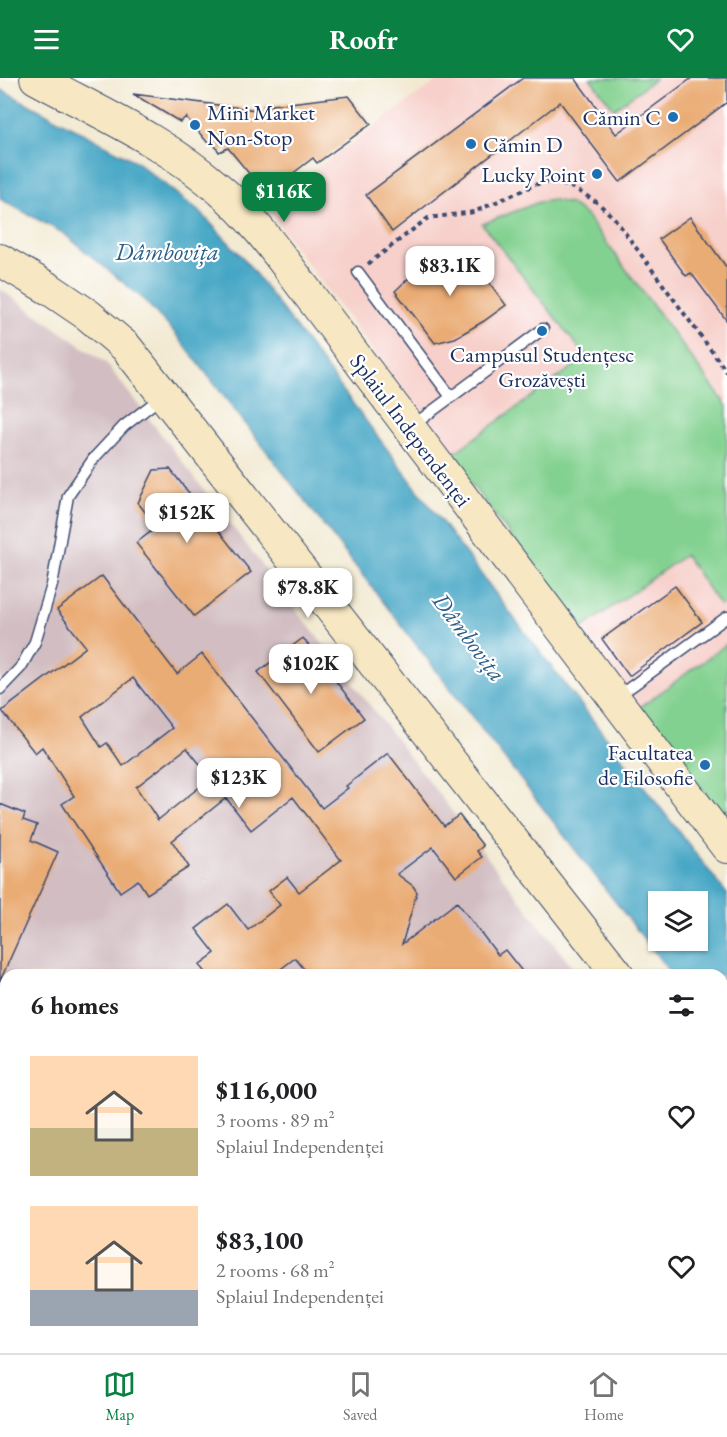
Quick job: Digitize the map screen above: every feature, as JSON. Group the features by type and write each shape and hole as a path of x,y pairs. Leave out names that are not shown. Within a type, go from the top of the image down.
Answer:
{"main road":[{"name":"Splaiul Independenței","path":"36,78 191,166 220,189 249,218 727,846"},
{"path":"0,260 88,315 126,347 613,969"}],"lane":[{"path":"358,272 452,397"},
{"path":"409,428 543,329"},
{"path":"0,688 21,667 34,642 52,585 68,496 94,458 124,426 164,395"},
{"path":"615,699 727,617"}],"path":[{"path":"358,272 428,218 474,212 545,182 569,186 598,203 615,219 727,372"}],"shaded area":[{"name":"Campusul Studențesc Grozăvești","path":"441,78 727,78 727,822 264,206"},
{"path":"0,289 106,363 573,969 0,969"}],"green space":[{"path":"590,78 656,78 614,109"},
{"path":"554,200 570,204 586,215 727,406 727,601 720,606 685,555 581,629 450,456 586,357 482,224 539,202"},
{"name":"Facultatea de Filosofie","path":"727,644 727,822 639,708"}],"water":[{"name":"Dâmbovița","path":"0,89 135,161 202,214 245,260 517,622 727,894 727,969 667,969 653,951 708,951 708,891 648,891 648,944 175,333 141,297 63,233 0,199"}],"building":[{"path":"523,78 575,78 616,134 692,78 727,78 727,102 620,182 560,102 392,232 366,195"},
{"path":"133,94 264,111 264,106 349,96 371,124 317,163 313,158 266,194 228,148 219,152 212,141 208,143 186,117 180,122"},
{"path":"690,217 727,268 727,321 691,273 686,276 659,239"},
{"path":"464,249 506,305 455,338 435,343 395,291 411,276 433,262"},
{"path":"170,469 251,572 194,616 136,543 157,527 138,503 154,470"},
{"path":"102,576 177,674 202,654 322,808 388,753 444,826 459,815 483,846 477,851 482,857 456,877 433,847 397,874 417,892 402,944 457,902 498,955 505,950 520,969 304,969 295,958 281,969 202,969 199,965 215,953 196,929 228,904 248,930 280,905 269,891 287,877 299,892 341,860 293,797 251,830 226,798 172,841 189,867 147,894 138,880 120,892 62,804 74,796 42,747 35,753 2,711 86,647 57,610","holes":["133,678 172,728 123,766 107,743 101,747 82,717","187,748 211,778 158,820 136,787"]},
{"path":"675,586 702,622 629,676 602,639"},
{"path":"303,638 364,718 319,752 258,672"},
{"path":"0,804 25,814 23,820 37,825 31,840 58,852 5,969 0,969"}],"place":[{"name":"Cămin C","path":"673,117"},
{"name":"Mini Market Non-Stop","path":"195,125"},
{"name":"Cămin D","path":"471,144"},
{"name":"Lucky Point","path":"597,174"},
{"name":"Campusul Studențesc Grozăvești","path":"542,331"},
{"name":"Facultatea de Filosofie","path":"705,765"}]}
